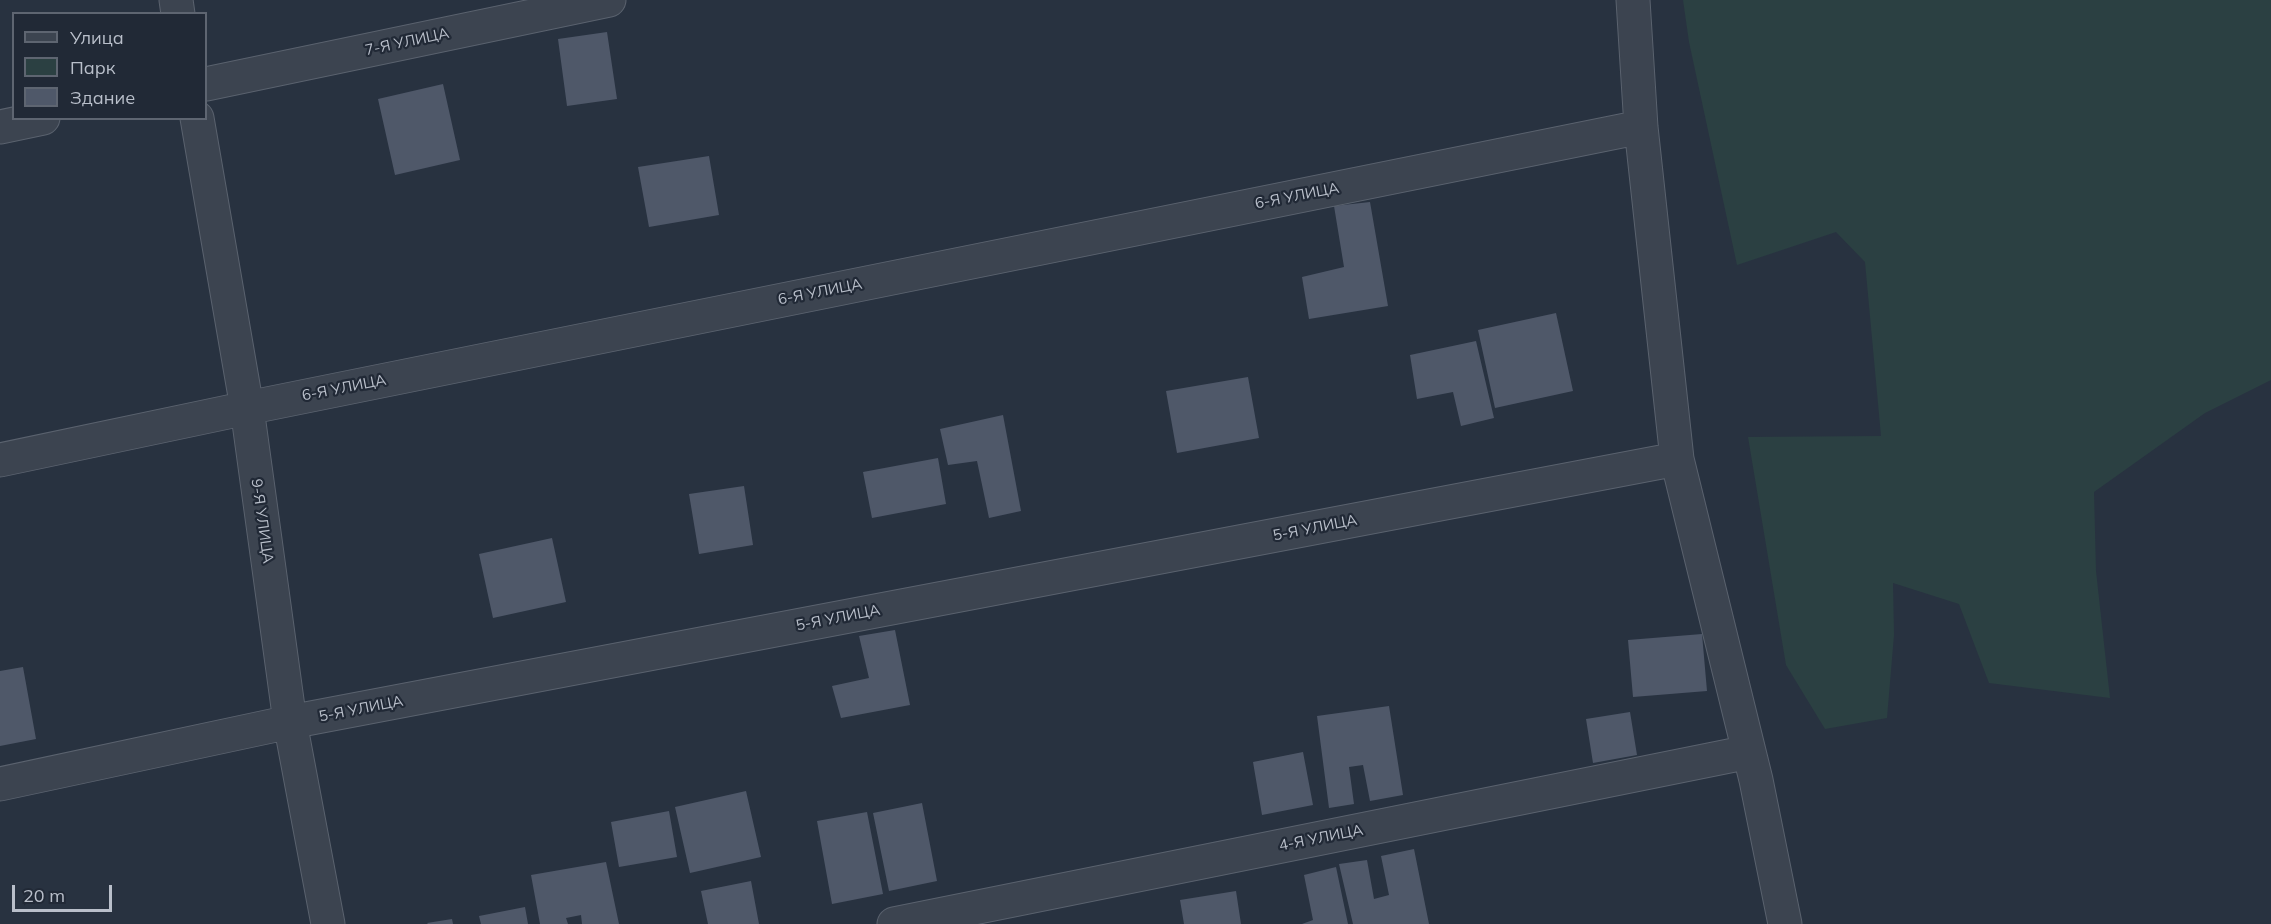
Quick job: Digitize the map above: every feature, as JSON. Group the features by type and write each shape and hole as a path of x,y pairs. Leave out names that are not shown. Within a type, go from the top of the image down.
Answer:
{"street":[{"name":"7-Я УЛИЦА","path":"207,84 609,0"},
{"path":"1633,0 1641,127 1677,459 1749,752 1785,924"},
{"path":"0,128 34,120"},
{"name":"9-Я УЛИЦА","path":"197,120 247,408 290,723 328,924"},
{"name":"6-Я УЛИЦА","path":"0,460 247,408 1641,127"},
{"name":"5-Я УЛИЦА","path":"0,784 290,723 1677,459"},
{"name":"4-Я УЛИЦА","path":"894,924 1749,752"}],"green space":[{"path":"1683,0 2271,0 2271,380 2205,413 2094,492 2096,571 2110,698 1989,683 1959,604 1893,583 1894,635 1887,718 1825,729 1786,665 1748,437 1881,436 1865,262 1836,232 1737,265 1689,42"}],"building":[{"path":"607,32 617,99 567,106 558,39"},
{"path":"443,84 460,160 395,175 378,99"},
{"path":"709,156 719,215 649,227 638,167"},
{"path":"1370,202 1388,306 1309,319 1302,277 1344,267 1334,206"},
{"path":"1556,313 1573,391 1495,408 1478,330"},
{"path":"1476,341 1494,418 1461,426 1453,392 1417,399 1410,355"},
{"path":"1248,377 1259,438 1177,453 1166,391"},
{"path":"1003,415 1021,511 989,518 977,461 948,465 940,429"},
{"path":"938,458 946,504 872,518 863,472"},
{"path":"744,486 753,545 699,554 689,494"},
{"path":"552,538 566,602 493,618 479,554"},
{"path":"895,630 910,705 841,718 832,686 869,678 859,636"},
{"path":"1702,634 1707,691 1633,697 1628,640"},
{"path":"23,667 36,739 0,746 0,671"},
{"path":"1389,706 1403,795 1370,801 1363,765 1349,767 1354,804 1329,808 1317,716"},
{"path":"1630,712 1637,755 1593,763 1586,719"},
{"path":"1303,752 1313,805 1262,815 1253,762"},
{"path":"746,791 761,857 690,873 675,807"},
{"path":"922,803 937,881 889,891 873,813"},
{"path":"669,811 677,857 619,867 611,822"},
{"path":"867,812 883,894 832,904 817,821"},
{"path":"1414,849 1429,924 1353,924 1339,864 1367,860 1374,899 1389,895 1381,856"},
{"path":"606,862 619,924 582,924 581,915 566,918 568,924 540,924 531,875"},
{"path":"1336,867 1348,924 1302,924 1313,920 1304,875"},
{"path":"751,881 759,924 708,924 701,891"},
{"path":"1236,891 1241,924 1184,924 1180,900"},
{"path":"525,907 528,924 481,924 479,916"},
{"path":"452,919 453,924 427,923"}]}
